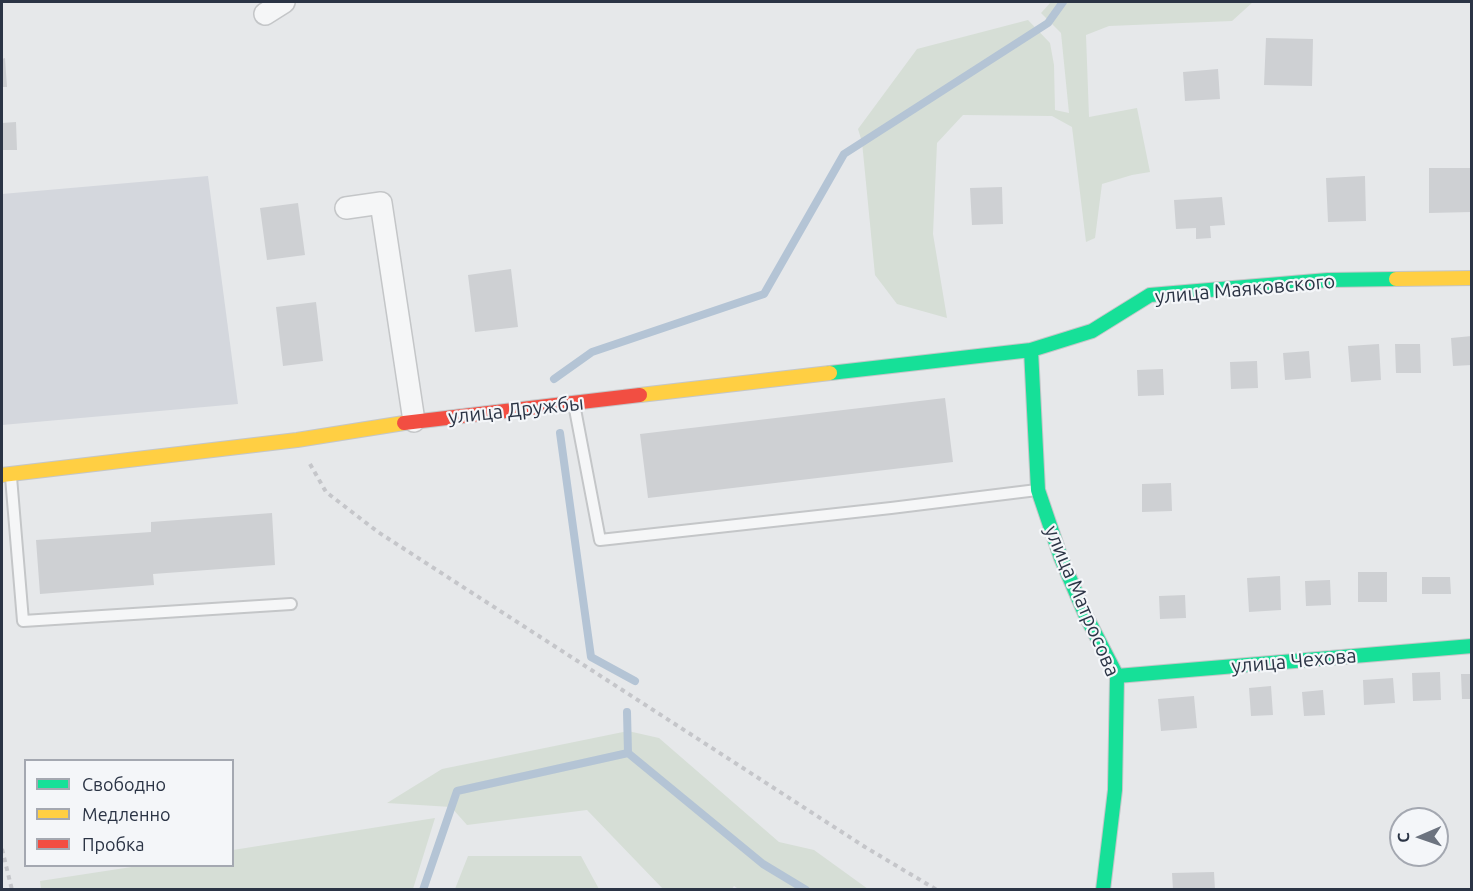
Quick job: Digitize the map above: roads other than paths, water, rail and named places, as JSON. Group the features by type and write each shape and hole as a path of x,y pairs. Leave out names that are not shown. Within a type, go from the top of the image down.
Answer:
{"street":[{"path":"265,14 284,2"},
{"path":"346,208 381,203 414,421"},
{"name":"улица Маяковского","path":"1030,350 1092,331 1150,295 1328,280 1472,278"},
{"name":"улица Дружбы","path":"6,474 297,440 414,421 1030,350"},
{"name":"улица Матросова","path":"1030,350 1038,490 1061,558 1086,616 1117,676 1115,790 1103,890"},
{"name":"улица Чехова","path":"1117,676 1472,646"}],"lane":[{"path":"574,403 600,540 1038,490"},
{"path":"6,474 23,621 291,604"}],"waterway":[{"path":"554,379 592,352 764,294 844,154 1048,23 1063,2"},
{"path":"560,433 591,657 635,681"},
{"path":"423,890 457,791 628,753 627,712"},
{"path":"628,753 763,864 806,890"}]}
